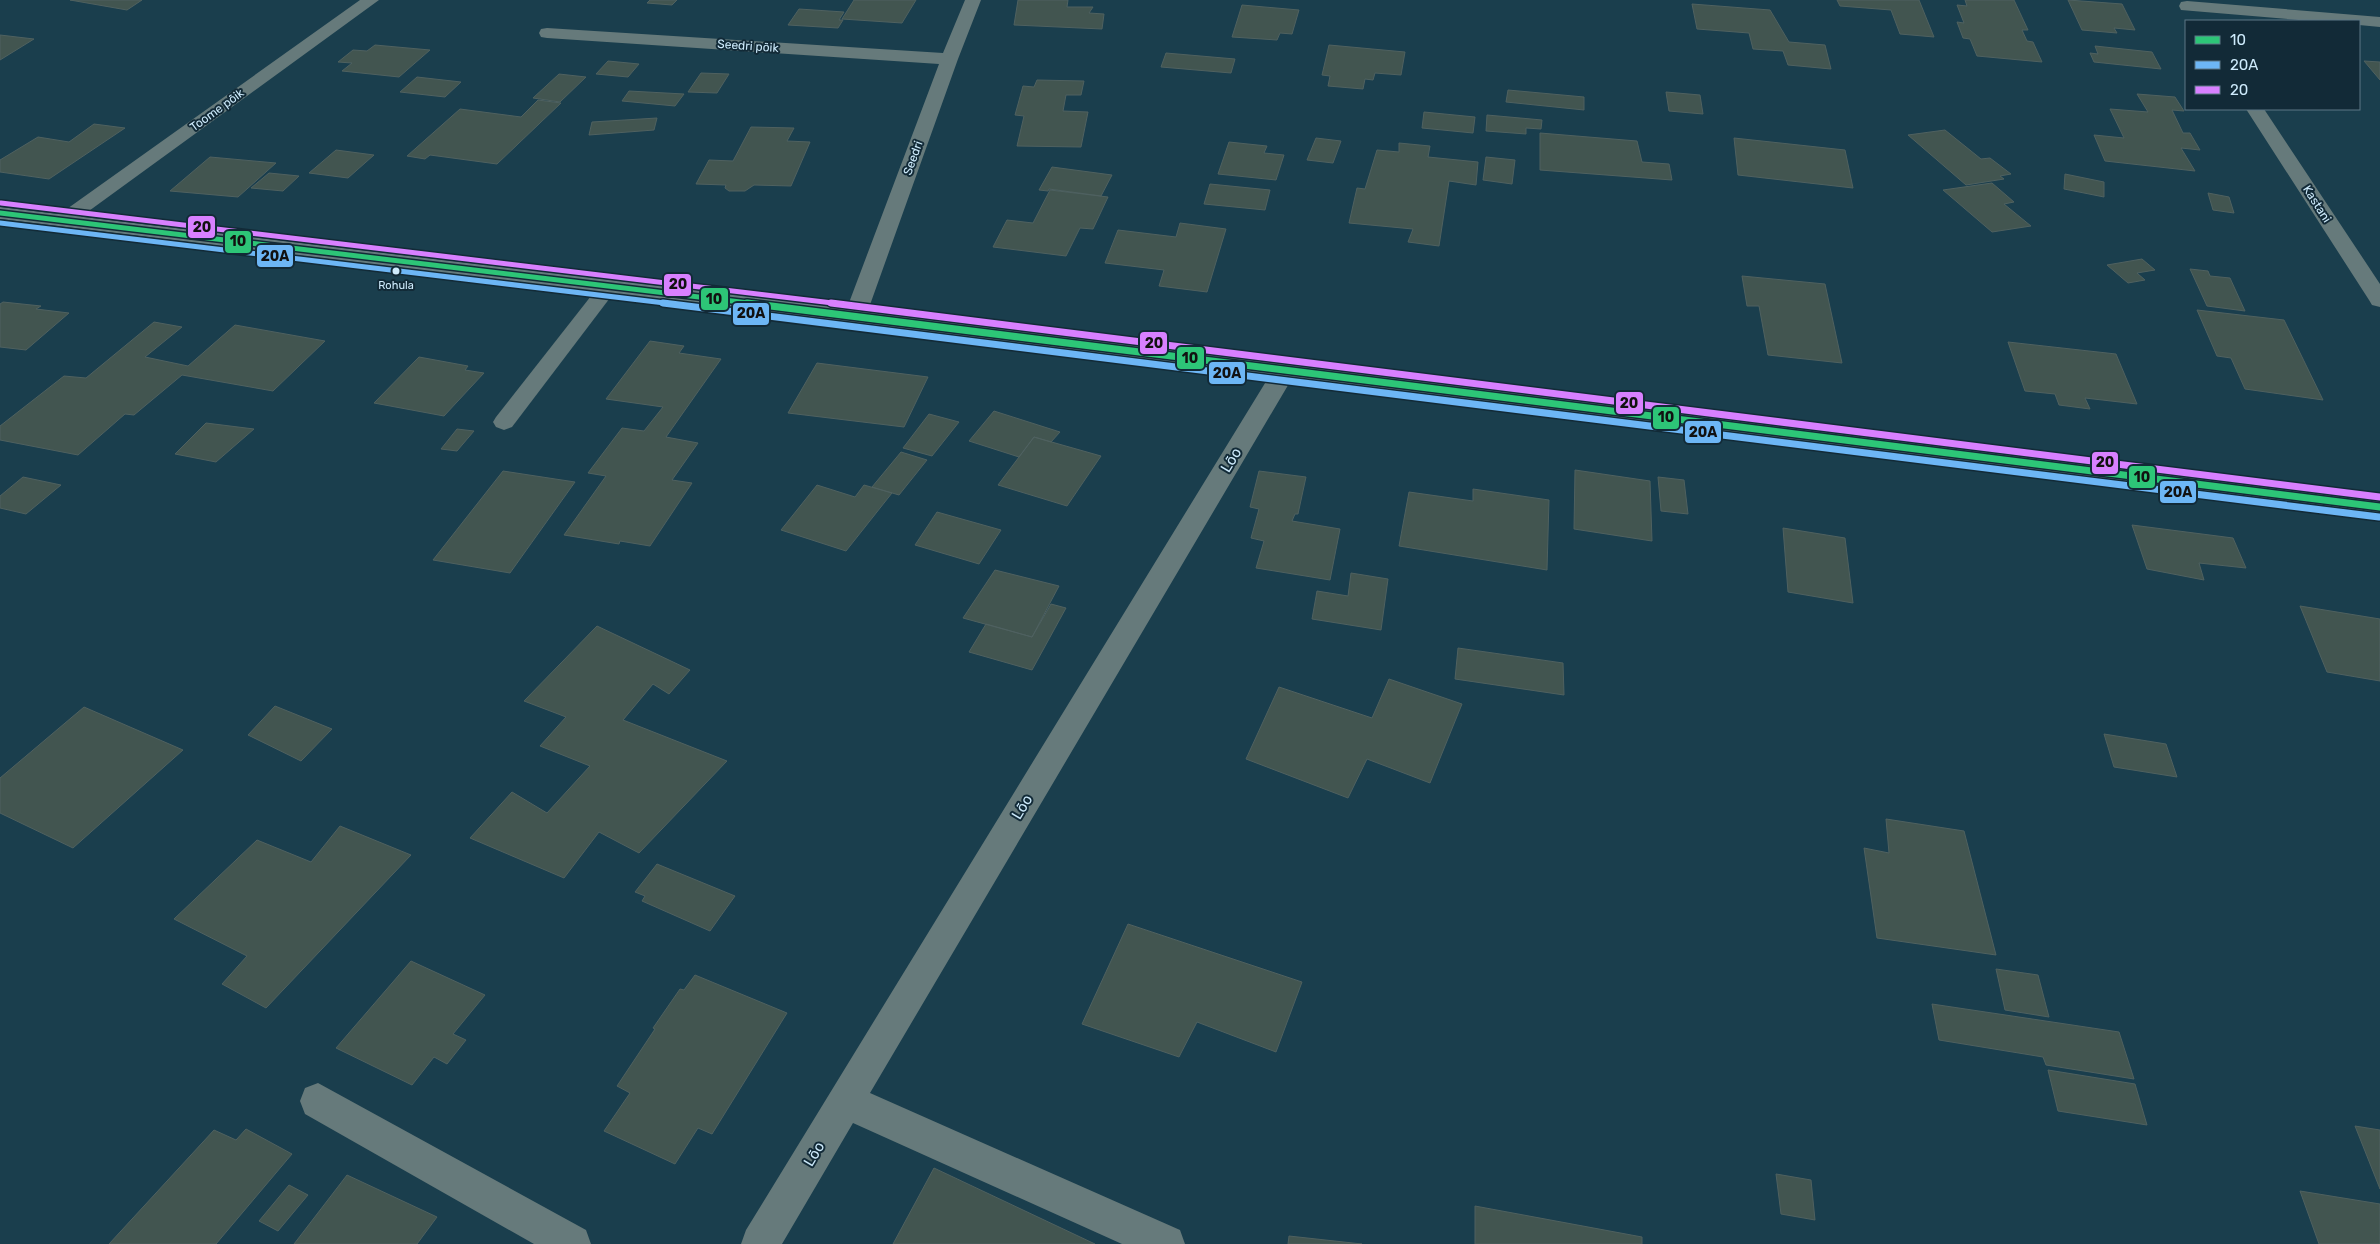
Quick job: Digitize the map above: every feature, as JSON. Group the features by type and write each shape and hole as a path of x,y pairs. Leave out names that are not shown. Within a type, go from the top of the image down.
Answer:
{"main road":[{"path":"0,213 855,316 2380,507"}],"street":[{"name":"Toome põik","path":"64,220 371,0"},
{"name":"Seedri","path":"855,316 949,59 973,0"},
{"path":"2186,3 2197,20"},
{"path":"2186,3 2360,20"},
{"path":"2360,20 2380,22"},
{"name":"Seedri põik","path":"548,33 949,59"},
{"name":"Kastani","path":"2256,110 2380,300"},
{"name":"Lõo","path":"760,1244 1285,370"},
{"path":"318,1101 572,1244"},
{"path":"846,1101 1166,1244"}],"lane":[{"path":"504,422 609,286"}],"building":[{"path":"70,0 142,0 127,10"},
{"path":"650,0 677,0 672,5 647,3"},
{"path":"854,0 916,0 902,23 842,19"},
{"path":"1018,0 1068,0 1067,7 1093,7 1089,13 1104,14 1102,29 1014,25"},
{"path":"1837,0 1919,0 1934,37 1900,34 1891,10 1840,6"},
{"path":"1965,0 2014,0 2028,30 2022,30 2027,41 2033,42 2042,62 1977,56 1970,39 1963,38 1957,22 1964,23 1957,5 1967,6"},
{"path":"2068,0 2122,4 2135,30 2114,28 2117,33 2082,30"},
{"path":"1692,4 1770,10 1789,42 1825,45 1831,69 1788,65 1783,51 1753,49 1749,33 1697,29"},
{"path":"1242,5 1299,10 1292,34 1280,33 1277,40 1232,37"},
{"path":"799,9 844,12 839,20 843,20 838,28 788,25"},
{"path":"0,35 34,39 0,60"},
{"path":"375,45 430,50 399,77 342,71 352,63 338,62 353,50 367,51"},
{"path":"1329,45 1405,52 1401,75 1375,73 1373,80 1365,79 1363,89 1328,86 1330,76 1322,75"},
{"path":"2095,46 2152,52 2161,69 2094,62 2090,53 2098,54"},
{"path":"1166,53 1235,59 1231,73 1161,67"},
{"path":"608,61 639,64 628,77 596,74"},
{"path":"2364,61 2380,62 2380,80"},
{"path":"701,73 729,74 717,93 688,92"},
{"path":"559,74 586,77 560,102 533,98"},
{"path":"417,77 461,82 445,97 400,92"},
{"path":"1037,80 1084,81 1081,95 1066,95 1063,111 1088,112 1081,147 1017,146 1024,116 1015,115 1023,86 1034,87"},
{"path":"1508,90 1584,97 1584,110 1506,102"},
{"path":"629,91 684,94 675,106 622,101"},
{"path":"1666,92 1700,95 1703,114 1669,111"},
{"path":"2137,94 2175,97 2184,111 2172,110 2183,133 2190,133 2200,150 2181,148 2195,171 2105,161 2094,135 2124,138 2110,109 2148,112"},
{"path":"538,100 561,103 497,164 430,155 425,159 407,156 460,109 521,117"},
{"path":"1424,112 1475,117 1473,133 1422,128"},
{"path":"1487,115 1542,120 1541,129 1526,128 1526,134 1486,131"},
{"path":"657,118 654,130 589,135 592,122"},
{"path":"94,124 125,128 49,179 0,172 0,160 38,137 69,142"},
{"path":"751,127 794,128 787,141 810,142 791,186 754,185 745,191 729,191 725,188 726,185 696,184 709,160 733,161"},
{"path":"1945,130 1981,159 1990,158 2011,174 2000,176 2004,179 1966,185 1908,135"},
{"path":"1540,133 1637,141 1642,162 1669,164 1672,180 1540,170"},
{"path":"1316,138 1341,141 1333,163 1307,160"},
{"path":"1734,138 1845,150 1853,188 1738,175"},
{"path":"1229,142 1267,146 1264,153 1284,155 1276,180 1218,174"},
{"path":"1399,143 1430,146 1428,157 1478,162 1476,185 1449,181 1439,246 1408,242 1413,229 1349,223 1357,188 1365,189 1377,150 1399,152"},
{"path":"336,150 374,155 348,178 309,173"},
{"path":"210,157 276,163 238,197 170,191"},
{"path":"1486,157 1515,160 1512,184 1483,180"},
{"path":"1052,167 1112,175 1101,196 1049,189 1048,191 1039,190"},
{"path":"269,173 299,176 283,191 251,188"},
{"path":"2065,174 2104,182 2104,197 2064,189"},
{"path":"1992,183 2014,202 2004,204 2031,226 1992,232 1943,190"},
{"path":"1210,184 1270,190 1265,210 1204,204"},
{"path":"1050,190 1108,197 1093,229 1080,228 1066,256 993,247 1007,220 1033,223"},
{"path":"2208,193 2229,197 2234,213 2213,210"},
{"path":"1180,223 1226,229 1207,292 1159,286 1164,270 1105,263 1118,230 1176,237"},
{"path":"2142,259 2155,270 2137,273 2145,280 2128,283 2107,265"},
{"path":"2190,269 2208,271 2210,276 2230,278 2245,311 2207,306"},
{"path":"1742,276 1825,284 1842,363 1768,355 1759,306 1747,306"},
{"path":"3,302 41,306 36,309 69,313 26,350 0,347 0,304"},
{"path":"2197,310 2284,320 2323,400 2245,389 2231,358 2217,356"},
{"path":"154,322 182,327 145,357 188,366 235,325 325,341 273,391 182,375 134,415 125,414 78,455 0,440 0,426 64,376 86,378"},
{"path":"650,341 684,346 679,353 721,359 666,437 698,443 672,480 692,483 650,546 620,541 619,544 564,535 606,476 588,473 622,428 644,431 663,407 606,399"},
{"path":"2008,342 2116,354 2137,404 2085,398 2090,409 2059,405 2055,394 2025,391"},
{"path":"419,357 468,366 465,370 484,373 444,416 374,403"},
{"path":"817,363 928,377 904,427 788,413"},
{"path":"994,411 1060,432 1051,442 1034,437 1019,457 969,441"},
{"path":"929,414 959,422 932,456 903,448"},
{"path":"206,423 254,429 216,462 175,454"},
{"path":"457,429 474,431 457,451 441,449"},
{"path":"1034,437 1101,456 1067,506 998,485"},
{"path":"901,452 927,460 899,495 872,487"},
{"path":"1575,470 1650,481 1652,541 1574,529"},
{"path":"503,471 575,482 510,573 433,560"},
{"path":"1259,471 1306,477 1298,514 1295,514 1292,521 1340,529 1330,580 1256,568 1264,541 1251,538 1259,509 1250,507"},
{"path":"23,477 61,485 26,514 0,508 0,496"},
{"path":"1658,477 1684,480 1688,514 1661,511"},
{"path":"817,485 855,497 864,485 892,493 846,551 781,530"},
{"path":"1473,489 1549,500 1547,570 1399,546 1409,492 1473,501"},
{"path":"937,512 1001,530 979,564 915,545"},
{"path":"2132,525 2233,538 2246,568 2199,563 2204,580 2147,569"},
{"path":"1783,528 1845,538 1853,603 1788,592"},
{"path":"995,570 1059,586 1032,637 963,618"},
{"path":"1351,573 1388,579 1381,630 1312,619 1317,591 1348,596"},
{"path":"1051,604 1066,608 1032,670 969,652 986,624 1032,637"},
{"path":"2300,606 2380,619 2380,681 2327,672"},
{"path":"597,626 690,670 669,694 653,684 623,720 727,761 639,853 599,832 564,878 470,838 512,792 547,813 590,766 540,746 566,717 524,701"},
{"path":"1458,648 1563,663 1564,695 1455,679"},
{"path":"1389,679 1462,704 1430,783 1367,759 1348,798 1246,759 1279,687 1372,718"},
{"path":"275,706 332,729 301,761 248,735"},
{"path":"84,707 183,750 73,848 0,813 0,778"},
{"path":"2104,734 2166,744 2177,777 2114,767"},
{"path":"1886,819 1964,831 1996,955 1877,938 1864,848 1889,853"},
{"path":"340,826 411,855 266,1008 222,984 247,956 174,919 257,840 311,862"},
{"path":"657,864 735,896 710,931 642,901 645,896 635,892"},
{"path":"1128,924 1302,982 1276,1052 1197,1022 1179,1057 1082,1024"},
{"path":"411,961 485,995 453,1034 466,1040 447,1064 434,1057 412,1085 336,1048"},
{"path":"1996,969 2038,975 2049,1017 2005,1010"},
{"path":"695,975 787,1013 712,1134 698,1128 675,1164 604,1131 630,1093 617,1086 680,989 684,990"},
{"path":"1932,1004 2119,1032 2134,1079 2046,1065 2043,1057 1939,1040"},
{"path":"2048,1070 2135,1084 2147,1125 2058,1111"},
{"path":"2355,1126 2380,1130 2380,1189"},
{"path":"246,1129 292,1154 216,1244 109,1244 214,1130 236,1140"},
{"path":"934,1168 1095,1244 893,1244"},
{"path":"1776,1174 1811,1180 1815,1220 1781,1214"},
{"path":"347,1175 437,1217 417,1244 294,1244"},
{"path":"289,1185 308,1195 278,1231 259,1221"},
{"path":"2300,1191 2380,1204 2380,1244 2319,1244"},
{"path":"1475,1206 1642,1237 1642,1244 1475,1244"},
{"path":"1289,1236 1362,1244 1288,1244"}],"transit line":[{"name":"20","path":"1,203 856,306 2380,497"},
{"name":"10","path":"0,213 855,316 2380,507"},
{"name":"20A","path":"0,223 854,326 2379,517"}],"place":[{"name":"Rohula","path":"396,271"}]}
